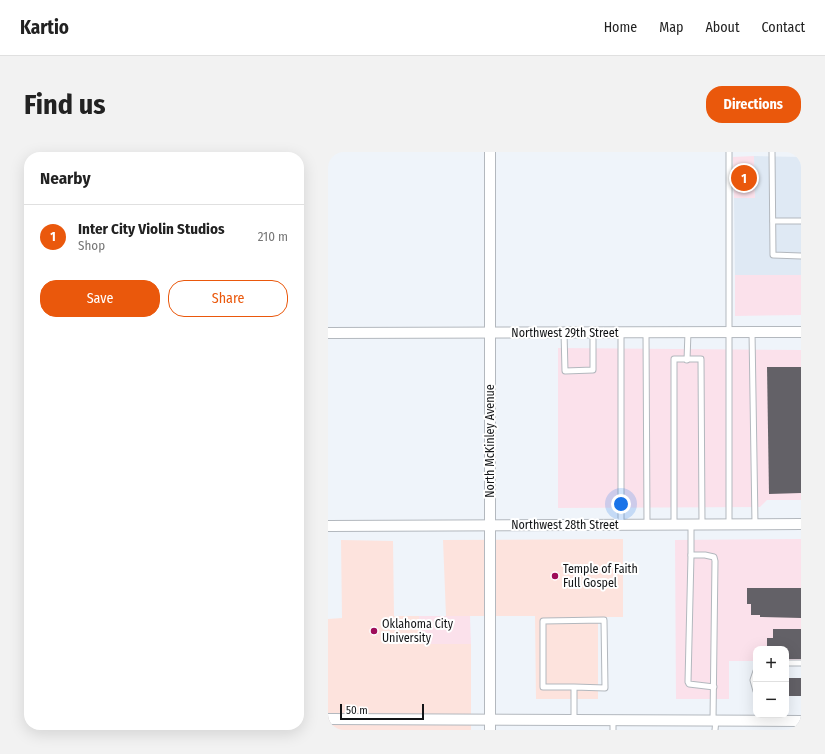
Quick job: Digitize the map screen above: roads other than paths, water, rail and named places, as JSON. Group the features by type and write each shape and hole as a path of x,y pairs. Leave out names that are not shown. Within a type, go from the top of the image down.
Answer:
{"street":[{"name":"North McKinley Avenue","path":"490,152 490,725"},
{"name":"Northwest 29th Street","path":"328,333 801,332"},
{"name":"Northwest 28th Street","path":"328,526 801,524"},
{"path":"328,719 490,725 574,720 613,725 715,724 765,718 801,721"}],"lane":[{"path":"729,152 729,524"},
{"path":"772,152 773,255 801,256"},
{"path":"773,221 801,221"},
{"path":"564,332 565,371 593,370 593,332"},
{"path":"621,525 622,332"},
{"path":"646,332 648,524"},
{"path":"687,360 688,332"},
{"path":"752,332 755,524"},
{"path":"674,524 674,359 701,360 702,524"},
{"path":"691,524 688,682 689,684 697,686 714,687"},
{"path":"691,555 711,556 714,557 715,561 715,724"},
{"path":"604,620 605,688 574,687 543,687 543,621 604,620"},
{"path":"789,662 801,663"},
{"path":"574,687 574,720"}],"place":[{"name":"Inter City Violin Studios","path":"744,178"},
{"name":"Temple of Faith Full Gospel","path":"555,576"},
{"name":"Oklahoma City University","path":"374,631"}]}
